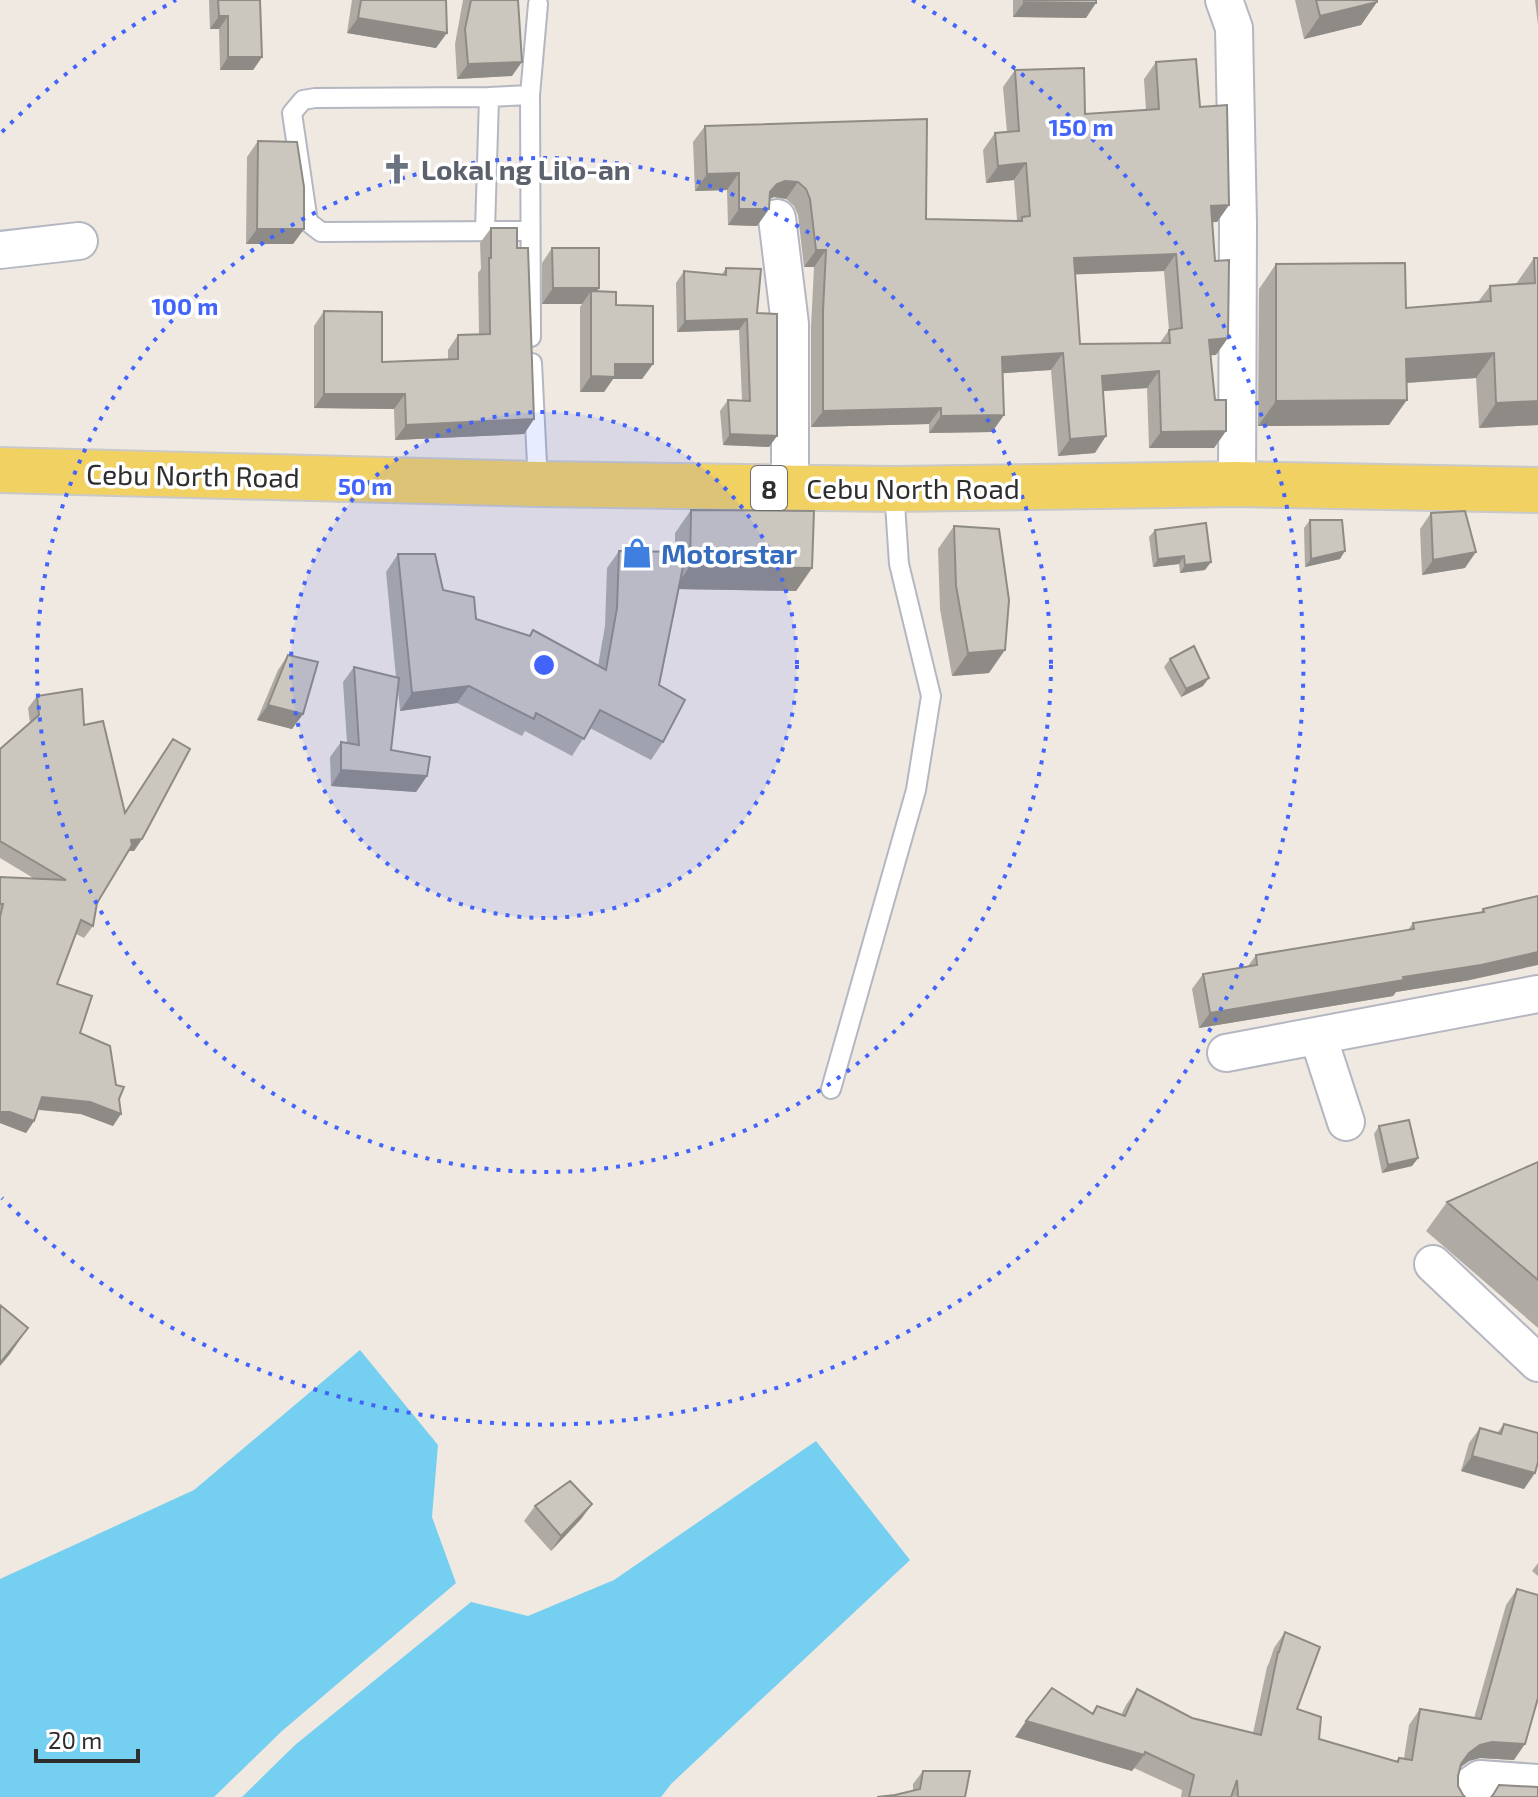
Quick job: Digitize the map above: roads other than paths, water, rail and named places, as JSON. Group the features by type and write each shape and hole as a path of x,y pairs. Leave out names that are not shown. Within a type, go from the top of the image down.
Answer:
{"main road":[{"name":"Cebu North Road","path":"0,470 790,488 1237,484 1538,490"}],"street":[{"path":"1224,0 1234,28 1238,224 1237,484"},
{"path":"777,218 790,324 790,488"},
{"path":"0,250 79,241"},
{"path":"1226,1053 1538,994"},
{"path":"1318,1036 1346,1122"},
{"path":"1433,1264 1538,1363"},
{"path":"1467,1797 1470,1786 1480,1779 1538,1783"}],"lane":[{"path":"538,4 530,95 529,231 538,484"},
{"path":"529,231 321,232 308,222 292,113 303,100 315,98 530,95"},
{"path":"485,231 489,97"},
{"path":"831,1089 916,790 931,696 899,564 894,489"}],"water":[{"path":"360,1350 438,1445 432,1517 456,1583 282,1731 214,1797 0,1797 0,1579 194,1490"},
{"path":"816,1441 910,1560 671,1784 661,1797 242,1797 295,1745 471,1602 528,1616 614,1580"}],"place":[{"name":"Lokal ng Lilo-an","path":"397,169"},
{"name":"Motorstar","path":"637,553"}]}
